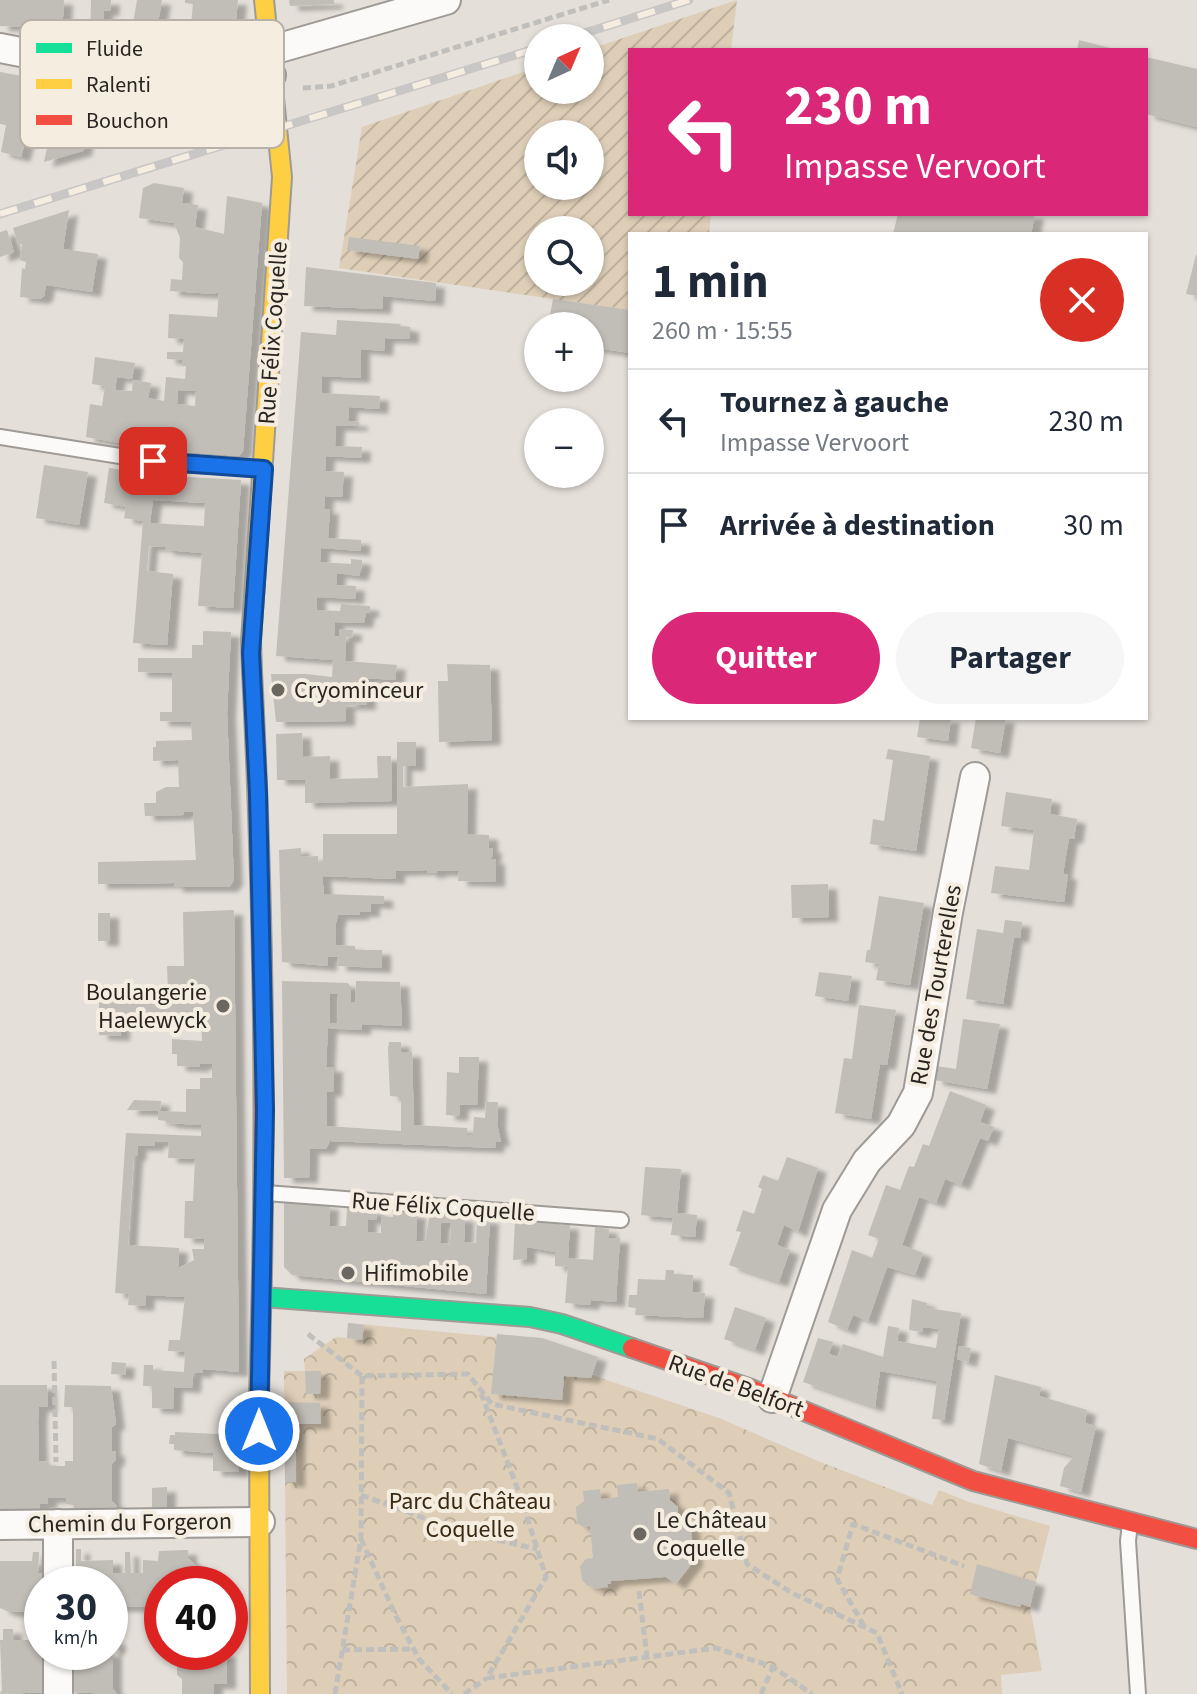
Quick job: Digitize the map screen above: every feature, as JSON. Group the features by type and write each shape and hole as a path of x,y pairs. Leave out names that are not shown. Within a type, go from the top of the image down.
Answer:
{"street":[{"name":"Rue Félix Coquelle","path":"264,0 266,20"},
{"path":"284,67 410,5 446,0"},
{"path":"0,48 20,52"},
{"name":"Rue Félix Coquelle","path":"260,1694 265,1193 260,853 251,653 281,214 279,148"},
{"name":"Rue des Tourterelles","path":"772,1398 837,1210 867,1161 901,1125 918,1093 948,912 975,777"},
{"name":"Rue de Belfort","path":"262,1297 546,1320 772,1398 973,1481 1197,1539"},
{"name":"Chemin du Forgeron","path":"0,1525 260,1522"},
{"path":"58,1524 58,1566"},
{"path":"58,1670 58,1694"}],"lane":[{"path":"0,437 170,464 264,469"},
{"name":"Rue Félix Coquelle","path":"265,1193 621,1220"},
{"path":"1130,1522 1128,1541 1138,1694"}],"path":[{"path":"284,82 292,88 331,86 609,0"},
{"path":"299,1326 362,1376 468,1374 492,1404 658,1439 729,1493 747,1564 792,1593 877,1633 902,1694"},
{"path":"54,1361 56,1462"},
{"path":"335,1694 361,1538 362,1376"},
{"path":"465,1694 487,1678 546,1577 520,1495 479,1389"},
{"path":"361,1495 462,1532 537,1549"},
{"path":"864,1627 837,1579 853,1524 964,1566"},
{"path":"361,1538 413,1649 452,1694"},
{"path":"639,1591 647,1657"},
{"path":"487,1678 716,1648 773,1667 812,1694"},
{"path":"342,1650 413,1649"},
{"path":"761,1694 773,1667"}],"green space":[{"path":"737,0 731,48 628,48 628,216 711,216 709,232 628,232 628,310 533,296 604,296 604,216 524,216 524,295 339,268 362,127 524,72 524,104 604,104 604,44"},
{"name":"Parc du Château Coquelle","path":"348,1323 497,1337 592,1375 719,1418 932,1505 939,1490 1050,1526 1030,1607 1042,1671 1001,1675 1002,1694 287,1694 284,1371 305,1371 304,1359 336,1337 347,1338"}],"building":[{"path":"0,0 64,0 63,20 20,20 20,27 0,26"},
{"path":"91,0 111,0 110,11 104,11 104,20 90,20"},
{"path":"137,0 162,0 159,20 134,20"},
{"path":"185,0 238,0 236,20 191,20 193,4 185,3"},
{"path":"289,0 334,0 334,4 290,6"},
{"path":"1079,40 1110,48 1077,48"},
{"path":"1148,57 1197,69 1197,127 1148,115"},
{"path":"0,72 20,76 18,127 20,148 24,148 21,157 1,152 6,125 0,124"},
{"path":"47,148 84,148 83,151 44,162"},
{"path":"154,183 184,188 182,203 198,205 195,227 224,234 227,196 262,203 243,451 239,456 159,450 86,437 90,404 102,406 105,386 92,384 95,357 135,363 132,379 117,377 115,390 132,391 133,380 151,383 148,398 164,401 166,377 185,379 186,366 182,366 183,360 167,359 167,352 183,352 184,339 168,338 169,314 217,317 219,291 215,294 170,291 171,279 182,280 180,238 174,223 139,218 143,188","holes":["178,390 196,391 195,406 177,404"]},
{"path":"69,210 63,249 98,254 92,292 46,285 44,296 40,299 20,297 22,268 25,269 26,262 20,260 22,244 18,244 13,228"},
{"path":"898,216 1035,216 1031,232 894,232"},
{"path":"7,230 14,252 0,257 0,232"},
{"path":"349,237 420,246 418,259 347,250"},
{"path":"1197,255 1197,296 1186,294"},
{"path":"306,267 436,283 435,301 383,296 382,309 304,306"},
{"path":"553,299 628,310 628,353 604,349 604,312 551,312"},
{"path":"337,320 410,327 410,339 385,338 384,351 361,349 361,378 322,376 322,393 380,396 379,409 349,407 348,421 359,422 359,426 336,426 335,446 362,447 361,458 326,456 325,471 344,472 342,497 325,496 324,509 330,509 328,538 361,540 361,551 321,548 320,562 351,564 351,559 362,560 362,565 359,576 337,573 336,585 356,586 355,599 317,597 317,610 340,611 341,604 370,606 364,623 335,622 334,636 339,636 340,629 353,630 352,638 346,637 345,661 397,665 395,680 366,678 367,705 346,705 346,721 276,722 271,674 332,677 333,660 276,656 301,332 336,335","holes":["323,688 348,688 349,701 323,701"]},
{"path":"44,465 88,472 79,525 36,518"},
{"path":"109,468 156,475 241,480 233,608 198,606 202,553 149,546 147,571 173,574 167,645 133,643 143,521 124,518 126,507 104,503","holes":["153,500 205,503 204,526 150,523"]},
{"path":"203,631 231,632 227,713 234,880 229,887 174,887 174,883 98,884 98,862 196,860 193,812 145,816 144,803 156,803 156,792 166,787 179,787 178,760 153,761 156,741 192,740 191,722 160,721 160,712 172,712 172,673 138,672 138,658 192,658 192,645 203,645"},
{"path":"447,664 490,665 492,740 439,742 438,681 448,681"},
{"path":"920,720 951,720 948,741 917,737"},
{"path":"976,720 1006,720 1000,753 971,748"},
{"path":"302,733 303,757 330,756 330,779 378,778 377,756 391,756 392,801 305,803 305,780 277,780 276,734"},
{"path":"397,742 416,742 416,766 403,766 403,787 468,784 467,834 489,835 489,848 493,848 489,859 496,859 496,882 458,881 459,871 396,871 396,879 322,876 324,894 384,896 384,904 371,903 371,912 338,915 336,923 336,945 355,946 355,950 382,950 382,968 337,966 338,957 328,957 328,966 282,962 279,850 301,848 301,857 318,856 318,862 323,861 323,834 397,834"},
{"path":"888,749 930,756 916,851 870,844 873,819 884,821 893,760 886,759"},
{"path":"1006,792 1052,799 1050,814 1077,819 1074,839 1069,838 1063,874 1068,875 1064,902 991,893 995,866 1029,870 1034,830 1001,826"},
{"path":"828,884 829,917 792,918 791,885"},
{"path":"879,896 924,903 910,985 876,980 879,964 865,962 867,950 870,950"},
{"path":"234,910 239,1372 203,1369 203,1373 193,1372 192,1388 174,1387 173,1409 152,1408 152,1386 143,1386 144,1365 153,1365 153,1370 184,1372 185,1352 168,1351 169,1340 180,1340 185,1297 146,1295 145,1306 128,1305 129,1294 115,1293 126,1133 201,1136 201,1125 167,1123 158,1120 158,1111 127,1110 134,1100 161,1101 160,1111 186,1112 186,1089 200,1089 200,1078 212,1078 212,1064 177,1066 177,1054 172,1054 172,1039 202,1041 201,1015 121,1013 121,1036 99,1035 99,993 168,992 167,966 184,966 183,912","holes":["169,1142 168,1158 195,1159 193,1201 185,1201 184,1238 204,1239 204,1249 192,1249 194,1260 178,1268 179,1248 128,1245 134,1156 137,1156 138,1146"]},
{"path":"98,913 110,913 110,941 98,941"},
{"path":"1005,920 1022,922 1020,938 1014,937 1003,1004 966,999 977,929 1003,933"},
{"path":"819,972 852,976 848,1001 815,996"},
{"path":"282,981 348,983 351,1002 355,1002 356,981 400,982 402,1026 362,1024 362,1030 328,1028 326,1067 334,1067 333,1092 327,1091 327,1126 401,1131 401,1097 390,1096 388,1049 389,1042 401,1042 401,1052 412,1052 414,1125 467,1128 467,1135 473,1135 474,1117 485,1118 486,1102 498,1102 497,1124 501,1142 496,1141 495,1148 330,1141 326,1149 310,1149 309,1178 284,1178","holes":["330,993 338,994 337,1023 330,1023"]},
{"path":"859,1005 896,1010 887,1065 880,1064 871,1119 835,1113 844,1058 852,1059"},
{"path":"963,1019 1000,1024 987,1089 934,1080 936,1066 956,1069"},
{"path":"459,1057 479,1057 477,1105 460,1105 459,1116 446,1115 447,1072 459,1073"},
{"path":"950,1091 986,1105 980,1122 994,1127 988,1141 980,1138 961,1185 945,1179 936,1203 919,1197 902,1245 923,1253 915,1275 887,1267 868,1321 853,1315 847,1330 828,1322 852,1250 872,1258 879,1239 868,1235 886,1185 900,1190 909,1166 914,1167 923,1144 929,1146"},
{"path":"787,1157 818,1168 798,1232 784,1225 777,1245 790,1250 779,1282 729,1265 741,1232 736,1231 743,1210 754,1214 763,1175 778,1181"},
{"path":"645,1167 681,1169 677,1213 697,1215 695,1237 671,1235 673,1218 641,1215"},
{"path":"284,1202 330,1205 329,1226 346,1226 347,1208 377,1210 376,1220 368,1219 368,1232 381,1233 381,1216 393,1217 393,1212 417,1213 416,1241 425,1242 430,1214 465,1217 464,1242 476,1243 477,1218 490,1219 486,1294 292,1275 284,1267","holes":["441,1223 451,1223 450,1244 440,1243"]},
{"path":"515,1221 570,1225 568,1258 593,1260 595,1227 609,1229 608,1238 620,1238 616,1302 591,1300 590,1305 565,1303 568,1267 555,1266 555,1252 527,1247 527,1259 513,1260"},
{"path":"666,1270 674,1270 674,1274 693,1275 692,1292 705,1293 703,1318 635,1315 636,1308 628,1307 629,1295 637,1295 638,1279 665,1280"},
{"path":"912,1299 927,1303 926,1308 961,1313 944,1420 932,1419 937,1381 880,1371 875,1407 803,1382 818,1338 833,1342 829,1354 838,1357 843,1344 883,1357 888,1326 899,1328 897,1341 936,1348 939,1329 923,1327 922,1332 909,1330"},
{"path":"735,1307 766,1318 755,1350 724,1339"},
{"path":"348,1323 364,1325 362,1340 347,1338"},
{"path":"497,1334 542,1338 598,1357 591,1378 564,1376 562,1400 491,1394"},
{"path":"959,1346 971,1348 968,1362 957,1359"},
{"path":"112,1362 126,1363 125,1375 111,1374"},
{"path":"305,1371 321,1371 320,1394 306,1394"},
{"path":"995,1375 1041,1387 1039,1396 1087,1410 1085,1423 1096,1426 1081,1492 1060,1486 1064,1468 1074,1456 1008,1438 1001,1471 979,1464"},
{"path":"0,1385 47,1385 48,1406 39,1407 38,1422 39,1461 48,1462 48,1466 65,1466 65,1461 73,1461 73,1407 64,1407 65,1385 111,1386 116,1424 112,1427 112,1451 116,1451 116,1459 112,1464 112,1501 117,1514 74,1514 74,1505 66,1504 66,1498 48,1498 48,1504 40,1504 40,1514 0,1514"},
{"path":"284,1402 320,1403 321,1424 296,1424 296,1482 285,1482"},
{"path":"175,1432 239,1435 239,1472 213,1471 213,1453 174,1450 174,1444 169,1444 170,1435 175,1435"},
{"path":"637,1483 638,1492 669,1489 670,1500 678,1507 678,1517 691,1528 694,1561 676,1584 666,1577 611,1581 608,1587 593,1589 592,1585 588,1586 582,1580 580,1566 586,1559 593,1558 590,1526 583,1527 577,1523 576,1507 584,1501 583,1491 600,1489 601,1499 618,1497 617,1485"},
{"path":"167,1487 167,1514 152,1514 152,1488"},
{"path":"76,1549 81,1549 81,1561 113,1560 113,1566 76,1566"},
{"path":"188,1550 188,1558 196,1566 144,1566 144,1607 128,1607 125,1552 130,1552 131,1573 143,1573 143,1560 158,1561 159,1551"},
{"path":"33,1552 39,1552 38,1566 24,1566 24,1612 9,1612 0,1608 0,1561 32,1561"},
{"path":"977,1564 1036,1582 1030,1607 970,1594"},
{"path":"3,1629 13,1629 13,1640 24,1640 24,1670 49,1670 49,1692 0,1694 0,1640 3,1640"},
{"path":"66,1670 113,1670 113,1689 117,1694 67,1692"},
{"path":"177,1670 227,1670 227,1684 214,1684 214,1694 182,1694 182,1679 177,1675"}],"railway":[{"path":"604,27 689,0"},
{"path":"284,126 524,52"},
{"path":"0,214 214,148"}],"traffic: fast":[{"path":"262,1297 530,1317 562,1324 632,1348"}],"traffic: slow":[{"path":"264,0 266,20"},
{"path":"252,671 251,641 282,177 279,148"},
{"path":"260,1694 262,1273"}],"traffic: jam":[{"path":"252,671 262,972 262,1273"},
{"path":"632,1348 751,1389 973,1481 1197,1539"}],"place":[{"name":"Cryominceur","path":"278,690"},
{"name":"Boulangerie Haelewyck","path":"223,1006"},
{"name":"Hifimobile","path":"348,1273"},
{"name":"Le Château Coquelle","path":"640,1534"}],"route":[{"path":"153,461 264,469 251,641 258,793 265,1110 259,1431"}]}
